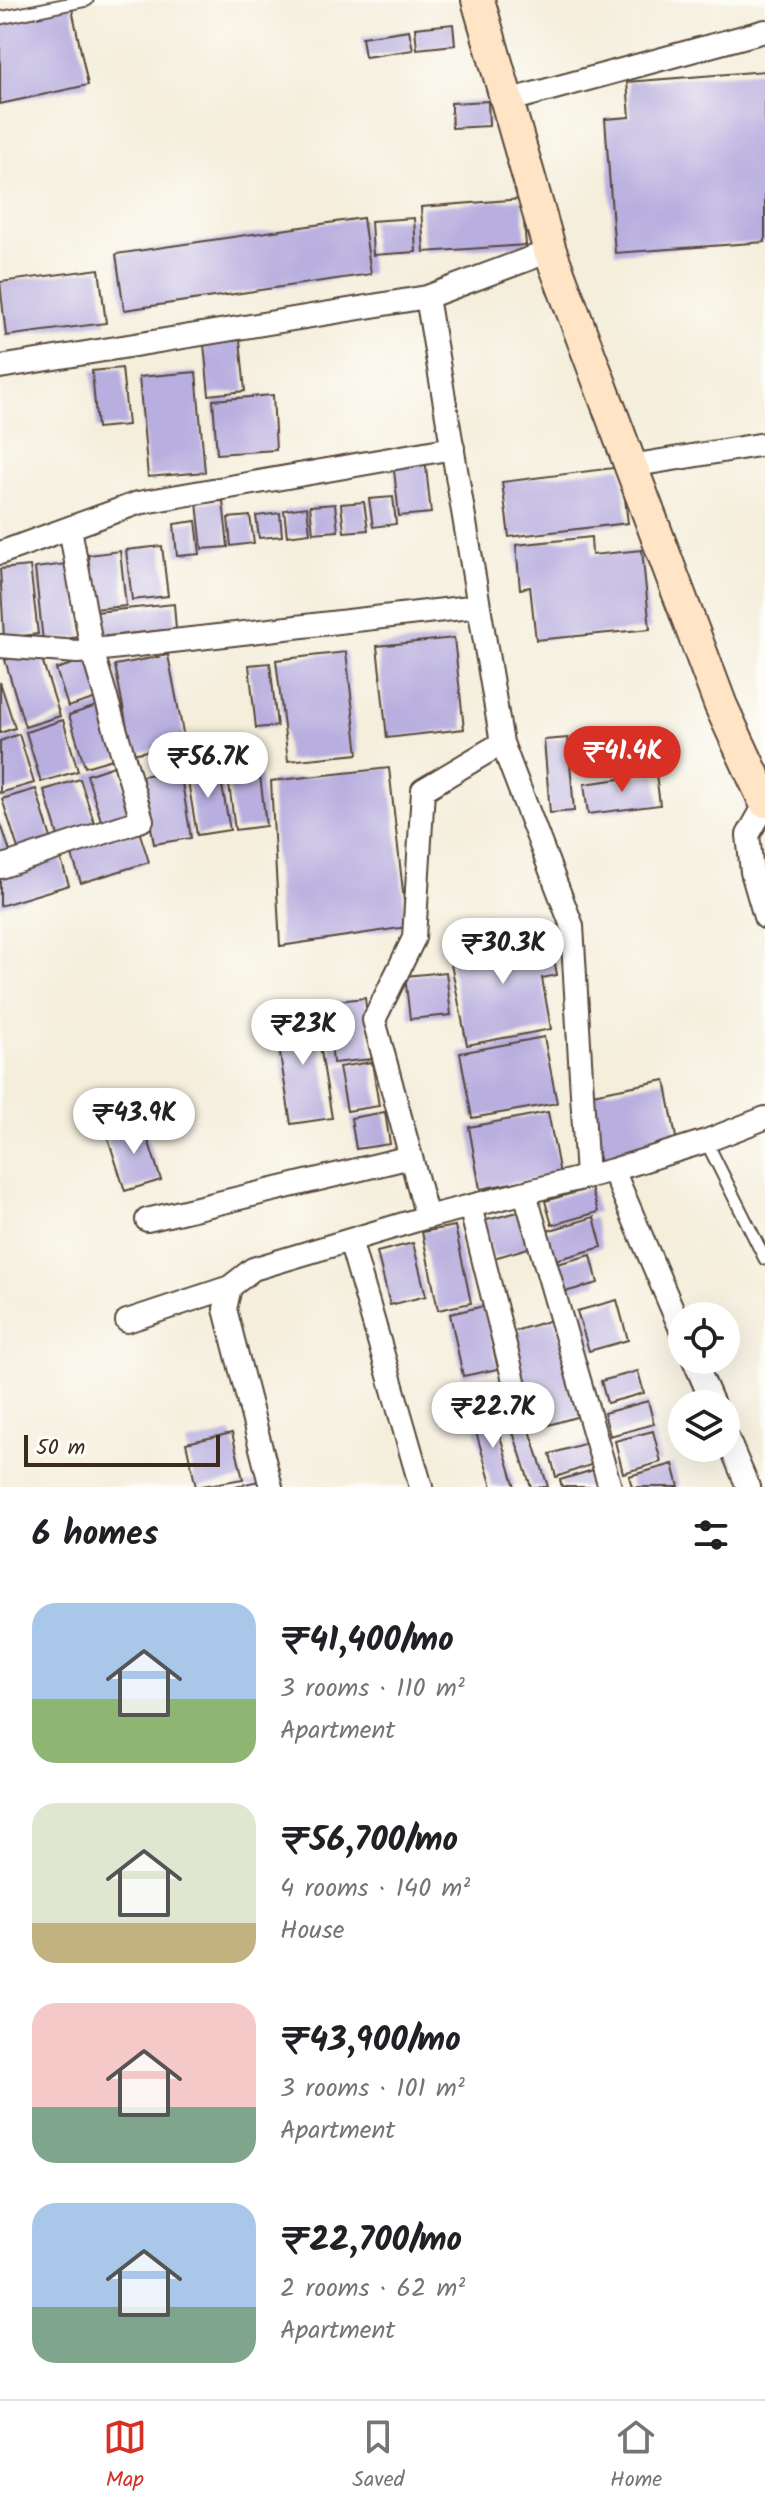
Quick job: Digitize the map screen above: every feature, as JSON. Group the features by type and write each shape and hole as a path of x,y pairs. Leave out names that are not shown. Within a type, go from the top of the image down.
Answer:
{"street":[{"path":"478,0 550,251 721,706 765,803 748,835 752,872 765,917"},
{"path":"507,101 765,31"},
{"path":"0,367 427,297 550,251"},
{"path":"427,297 502,743 572,926 587,1177"},
{"path":"630,466 765,444"},
{"path":"0,553 138,503 453,448"},
{"path":"0,867 142,820 92,650 70,528"},
{"path":"1,644 92,650 479,606"},
{"path":"427,1217 374,1020 414,938 423,790 502,743"},
{"path":"127,1321 230,1287 253,1269 427,1217 613,1170 706,1141 765,1118"},
{"path":"147,1220 411,1157"},
{"path":"613,1170 669,1302"},
{"path":"525,1193 610,1487"},
{"path":"470,1206 516,1389"},
{"path":"350,1240 421,1487"},
{"path":"230,1287 225,1309 271,1487"},
{"path":"737,1462 748,1487"}],"lane":[{"path":"0,18 87,0"},
{"path":"706,1141 765,1259"}],"building":[{"path":"71,4 88,85 0,104 0,20"},
{"path":"453,24 455,45 417,49 415,28"},
{"path":"409,30 413,50 365,57 362,37"},
{"path":"765,71 765,242 615,253 605,119 630,117 627,82"},
{"path":"488,101 489,126 452,128 451,103"},
{"path":"522,199 526,245 424,252 421,207"},
{"path":"363,218 371,274 124,310 116,254"},
{"path":"414,218 416,252 373,255 371,221"},
{"path":"99,269 106,323 6,336 0,282"},
{"path":"240,340 245,391 209,395 204,344"},
{"path":"122,368 128,425 97,428 92,371"},
{"path":"196,372 205,472 148,477 139,377"},
{"path":"273,395 276,450 217,454 213,400"},
{"path":"425,458 431,513 399,516 393,461"},
{"path":"621,467 628,523 509,537 502,482"},
{"path":"393,497 396,524 373,527 369,499"},
{"path":"223,501 228,547 202,549 197,503"},
{"path":"364,502 368,530 344,532 341,504"},
{"path":"335,504 338,531 313,533 310,506"},
{"path":"307,507 310,533 287,536 284,510"},
{"path":"280,513 282,536 259,538 256,516"},
{"path":"250,516 254,543 231,546 228,518"},
{"path":"196,521 200,554 177,556 174,524"},
{"path":"591,537 592,555 642,550 650,629 536,640 530,587 520,589 516,545"},
{"path":"162,546 168,596 132,600 126,550"},
{"path":"120,551 126,606 94,609 88,555"},
{"path":"73,563 81,637 43,641 35,568"},
{"path":"30,566 38,634 4,638 0,569"},
{"path":"174,604 176,629 99,637 96,612"},
{"path":"454,638 464,729 387,738 377,646"},
{"path":"39,650 60,716 25,727 5,660"},
{"path":"346,652 358,754 288,761 276,660"},
{"path":"168,655 185,743 132,754 115,665"},
{"path":"92,658 103,696 68,707 56,669"},
{"path":"270,663 277,726 256,728 249,665"},
{"path":"0,682 15,728 0,733"},
{"path":"103,704 119,757 85,767 69,715"},
{"path":"63,720 78,771 41,782 26,732"},
{"path":"19,734 34,783 0,793 0,741"},
{"path":"568,738 574,811 550,813 544,740"},
{"path":"257,750 266,826 235,830 225,753"},
{"path":"218,764 230,830 197,835 186,769"},
{"path":"117,765 133,818 103,827 87,775"},
{"path":"389,768 407,927 280,946 271,781"},
{"path":"180,770 191,838 154,844 142,776"},
{"path":"656,774 660,805 588,814 584,784"},
{"path":"80,779 96,828 59,839 44,790"},
{"path":"36,789 54,848 21,858 2,799"},
{"path":"0,821 12,858 0,861"},
{"path":"138,828 149,862 81,883 70,849"},
{"path":"60,857 69,885 0,906 0,875"},
{"path":"549,931 557,975 542,978 551,1029 467,1045 448,949"},
{"path":"446,972 451,1015 410,1019 405,976"},
{"path":"365,998 372,1059 333,1063 327,1002"},
{"path":"314,1009 332,1118 291,1124 274,1016"},
{"path":"544,1037 557,1103 472,1118 460,1053"},
{"path":"372,1062 379,1106 347,1111 339,1067"},
{"path":"665,1080 678,1148 600,1163 587,1095"},
{"path":"385,1112 390,1144 356,1149 351,1118"},
{"path":"548,1112 560,1174 480,1189 469,1127"},
{"path":"142,1121 161,1180 125,1191 106,1132"},
{"path":"591,1188 598,1212 552,1225 545,1201"},
{"path":"522,1211 535,1246 494,1258 483,1221"},
{"path":"594,1217 602,1247 552,1261 544,1232"},
{"path":"455,1226 471,1303 438,1310 422,1232"},
{"path":"413,1243 426,1296 390,1305 377,1252"},
{"path":"591,1255 598,1283 557,1294 549,1266"},
{"path":"617,1300 628,1340 589,1351 577,1311"},
{"path":"484,1306 498,1369 463,1376 450,1314"},
{"path":"555,1319 583,1415 538,1428 511,1332"},
{"path":"638,1371 644,1393 607,1403 601,1381"},
{"path":"648,1401 654,1424 610,1436 604,1413"},
{"path":"521,1402 548,1487 531,1487 505,1408"},
{"path":"492,1409 515,1487 492,1487 471,1415"},
{"path":"653,1431 661,1462 623,1473 615,1441"},
{"path":"232,1433 243,1479 196,1487 186,1443"},
{"path":"593,1441 596,1463 556,1477 550,1454"},
{"path":"673,1464 679,1487 632,1487 629,1476"},
{"path":"603,1467 610,1487 562,1487 560,1480"},
{"path":"259,1481 261,1487 236,1487 236,1486"}]}
